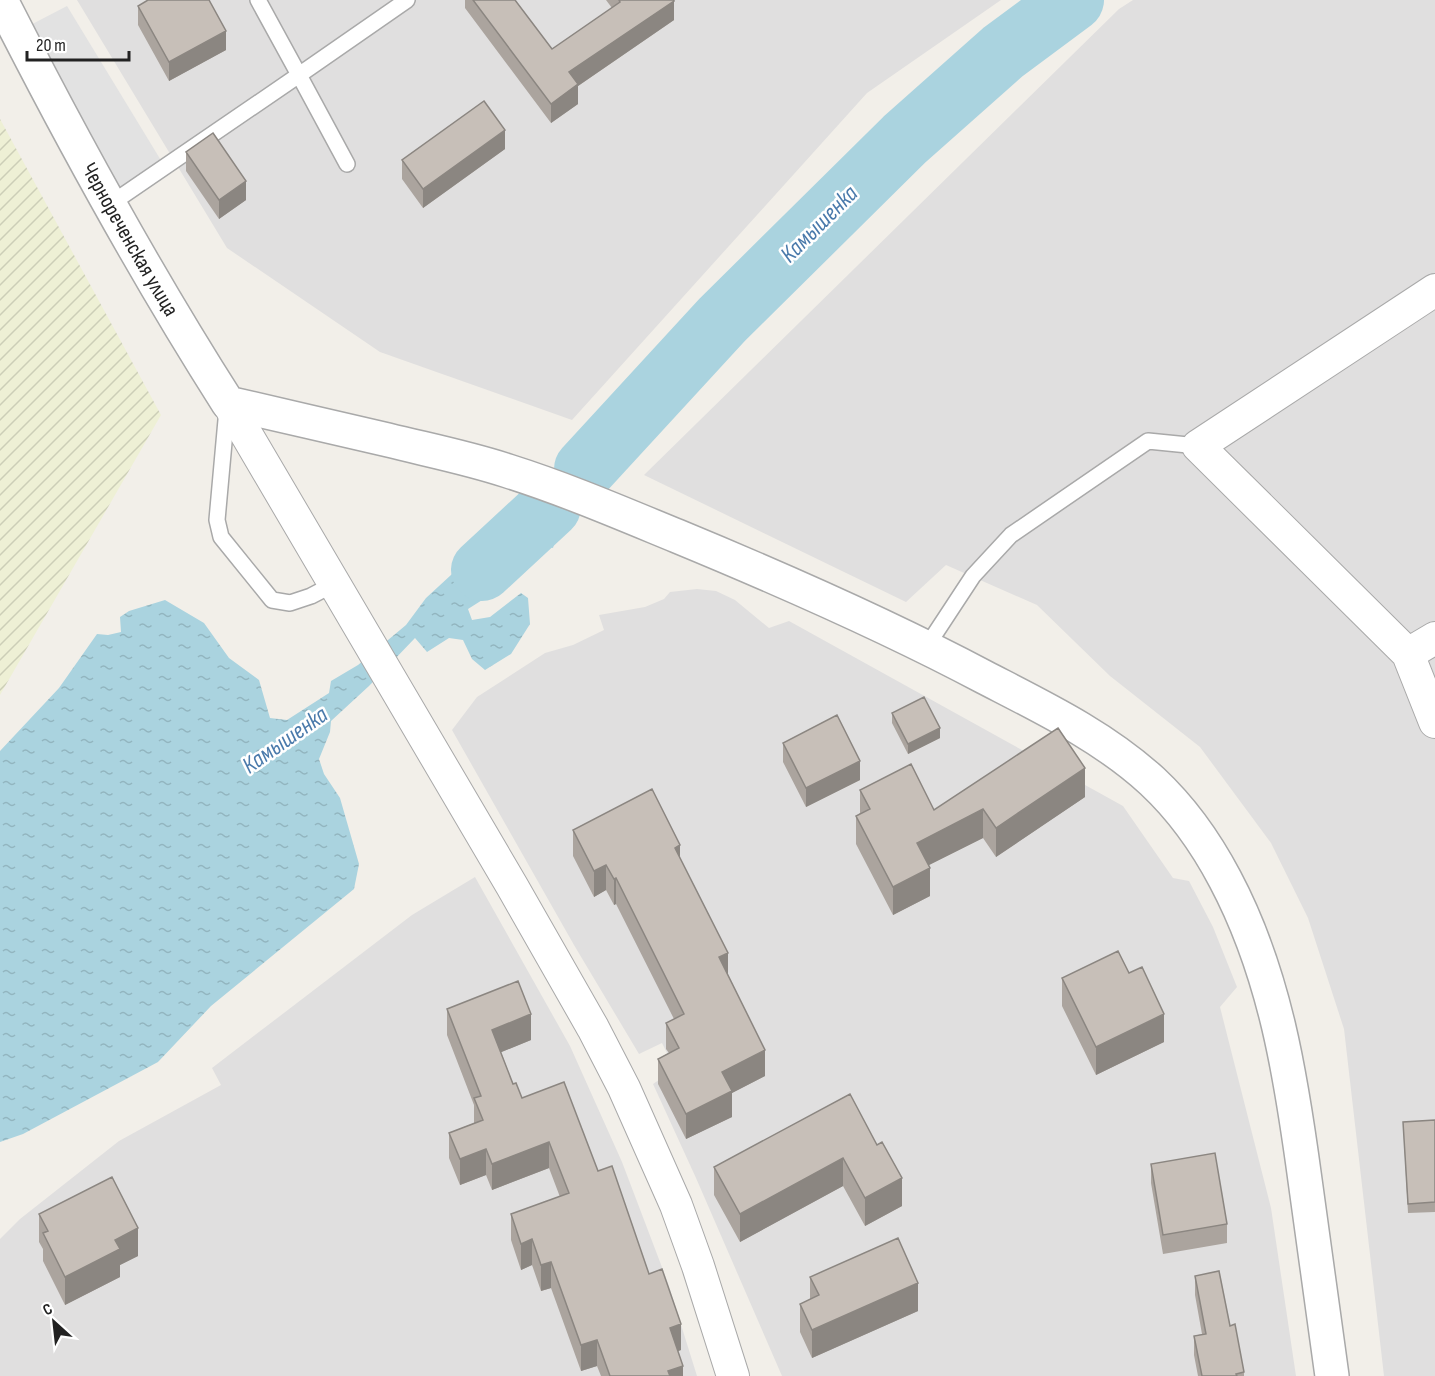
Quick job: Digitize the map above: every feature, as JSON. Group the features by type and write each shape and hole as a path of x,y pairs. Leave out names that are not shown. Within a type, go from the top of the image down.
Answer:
{"street":[{"name":"Чернореченская улица","path":"1,0 109,205 163,300 228,403"},
{"path":"1435,290 1198,446 1408,654 1435,723"},
{"path":"228,403 564,977 624,1088 676,1205 733,1376"},
{"path":"228,403 434,451 507,471 604,506 766,572 927,646 1056,714 1114,750 1152,780 1180,810 1203,841 1226,879 1247,923 1266,975 1294,1101 1332,1376"},
{"path":"1408,654 1435,639"}],"lane":[{"path":"258,0 347,164"},
{"path":"109,205 407,0"},
{"path":"228,403 217,520 221,537 272,600 290,603 311,596 334,584"},
{"path":"927,646 973,576 1011,535 1148,441 1198,446"}],"shaded area":[{"path":"77,0 1001,0 867,93 572,420 380,352 227,248"},
{"path":"1133,0 1435,0 1435,1376 1384,1376 1344,1029 1308,918 1271,843 1200,747 1110,676 1037,605 946,565 906,602 644,475 1119,9"},
{"path":"67,6 165,167 109,205 17,32"},
{"path":"697,589 716,591 735,600 769,628 789,621 1123,806 1173,878 1189,881 1213,927 1237,987 1220,1007 1271,1208 1296,1376 782,1376 653,1084 675,1069 662,1043 639,1054 574,945 452,730 477,697 545,653 573,645 604,630 599,615 645,607 664,599 670,592"},
{"path":"475,877 570,1046 622,1162 668,1283 697,1376 0,1376 0,1239 20,1219 119,1141 221,1085 212,1068 412,915"}],"green space":[{"path":"0,119 161,415 0,695"}],"water":[{"path":"529,503 559,525 553,548 543,545 528,554 498,590 468,609 472,620 490,617 521,593 528,598 530,624 511,654 485,670 472,659 463,640 449,638 427,652 415,638 369,686 331,721 330,732 319,759 324,774 340,798 359,864 354,889 211,1006 158,1062 23,1134 0,1142 0,751 59,688 97,634 108,635 121,632 120,617 129,611 165,600 204,623 229,658 259,680 270,718 287,720 329,693 331,681 358,665 406,625 426,598 489,540 502,514"}],"building":[{"path":"148,0 209,0 226,31 169,62 138,6"},
{"path":"473,0 515,0 552,49 620,2 619,0 674,1 569,72 578,84 551,104"},
{"path":"484,101 505,130 423,189 402,160"},
{"path":"213,133 246,181 219,200 186,152"},
{"path":"924,697 940,728 908,744 892,713"},
{"path":"837,715 860,761 806,788 783,743"},
{"path":"1058,728 1085,768 996,828 983,809 917,843 930,868 893,887 856,816 870,809 860,790 911,764 934,810"},
{"path":"652,789 680,845 675,848 728,953 719,957 765,1050 722,1072 732,1091 686,1114 658,1059 679,1048 666,1023 684,1014 616,878 614,879 606,865 594,871 573,830"},
{"path":"1118,951 1129,973 1142,967 1164,1014 1096,1047 1062,978"},
{"path":"518,981 531,1014 492,1030 513,1084 516,1083 522,1098 564,1082 598,1171 612,1166 649,1274 662,1269 681,1324 670,1328 683,1366 668,1371 670,1376 610,1376 597,1340 581,1345 551,1262 541,1265 532,1239 521,1244 511,1214 569,1193 549,1142 492,1164 486,1149 460,1159 449,1133 483,1120 474,1098 481,1096 447,1009"},
{"path":"850,1094 877,1145 882,1142 902,1178 865,1198 843,1158 740,1214 714,1167"},
{"path":"1435,1120 1435,1202 1408,1204 1403,1122"},
{"path":"1215,1153 1227,1224 1163,1235 1151,1164"},
{"path":"112,1177 138,1228 115,1240 120,1249 65,1277 43,1233 48,1231 39,1214"},
{"path":"898,1238 918,1283 812,1330 800,1304 819,1295 810,1277"},
{"path":"1219,1271 1230,1326 1235,1324 1244,1372 1236,1374 1237,1376 1202,1376 1194,1336 1206,1334 1195,1276"}],"waterway":[{"name":"Камышенка","path":"585,469 722,320 905,139 1003,52 1073,0"},
{"name":"Камышенка","path":"482,570 550,507"}]}
